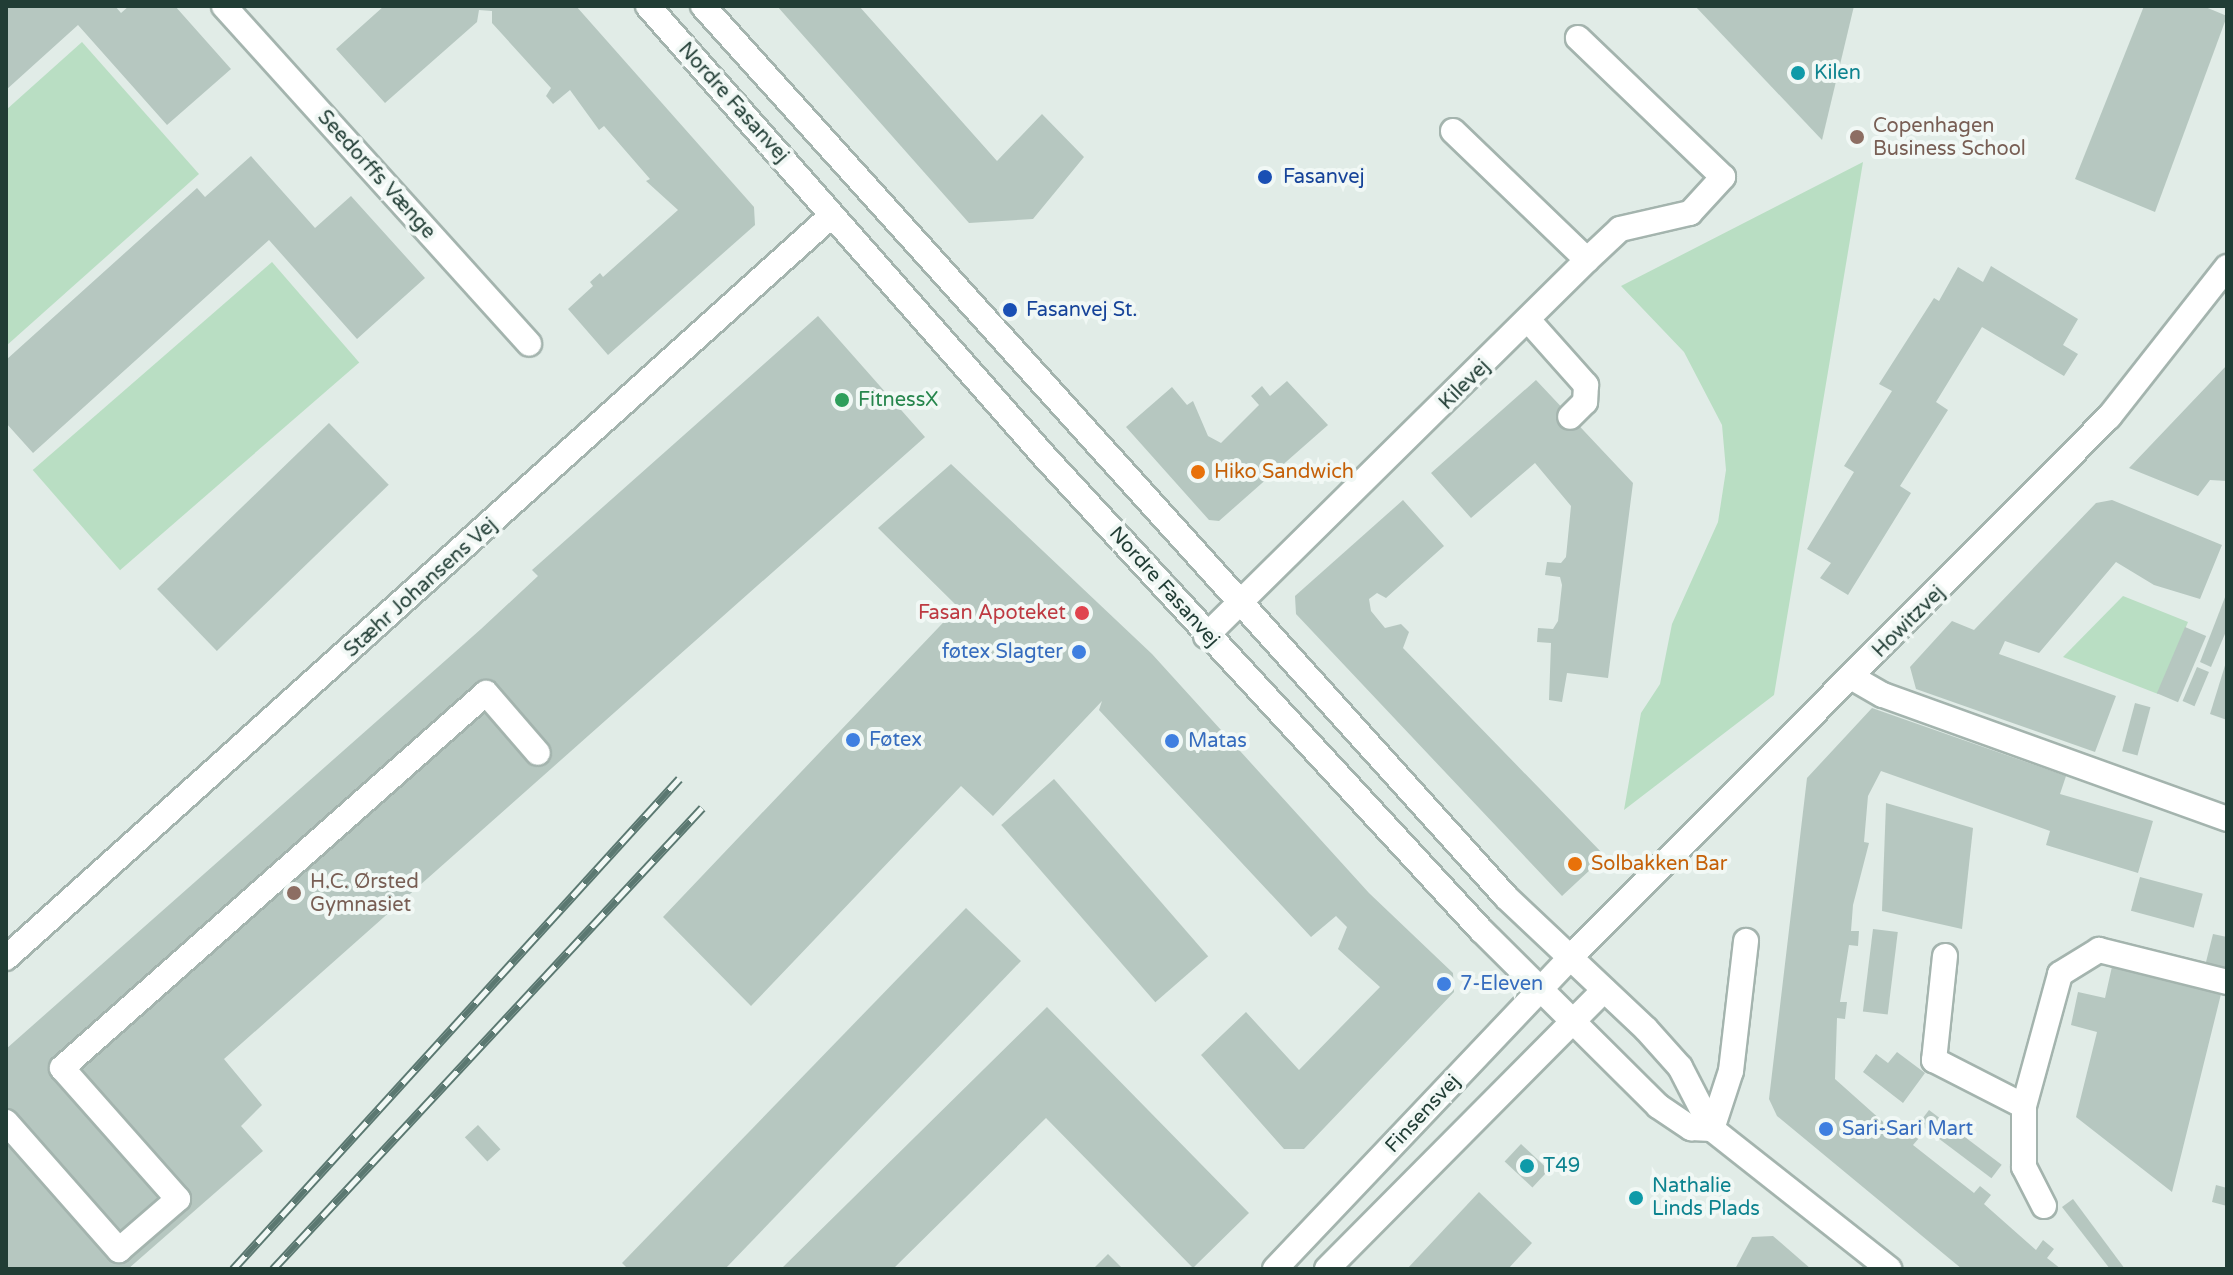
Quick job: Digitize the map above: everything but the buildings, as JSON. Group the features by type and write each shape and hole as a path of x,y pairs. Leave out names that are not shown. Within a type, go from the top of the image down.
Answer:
{"street":[{"name":"Seedorffs Vænge","path":"224,6 529,344"},
{"name":"Nordre Fasanvej","path":"648,6 1206,636 1539,990 1658,1106 1691,1128 1712,1129"},
{"name":"Nordre Fasanvej","path":"703,6 1240,608 1570,958 1680,1067 1712,1129 1889,1269"},
{"name":"Kilevej","path":"1206,636 1240,608 1620,229 1690,213 1723,177 1578,38"},
{"path":"1453,131 1587,260"},
{"name":"Stæhr Johansens Vej","path":"6,958 864,187"},
{"name":"Howitzvej","path":"1570,958 1853,678 2109,417 2223,280"},
{"path":"1529,321 1586,385 1585,402 1570,417"},
{"path":"1853,678 1883,695 2227,819"},
{"path":"6,1122 119,1250 178,1199 62,1068 486,693 538,753"},
{"path":"1712,1129 1731,1071 1746,941"},
{"path":"2044,1206 2024,1167 2024,1106 2060,974 2099,950 2227,982"},
{"path":"1945,956 1934,1060 2024,1106"},
{"name":"Finsensvej","path":"1275,1269 1570,958"},
{"name":"Finsensvej","path":"1331,1265 1604,990"},
{"path":"1313,1231 1331,1265"}],"green space":[{"path":"82,42 199,174 6,346 6,110"},
{"path":"1863,162 1774,695 1624,810 1641,713 1660,684 1672,624 1718,522 1726,470 1722,425 1684,352 1621,286"},
{"path":"272,262 359,362 120,570 33,470"},
{"path":"2123,596 2188,622 2158,694 2063,657"}],"railway":[{"path":"233,1269 679,779"},
{"path":"273,1269 702,808"}],"place":[{"name":"Kilen","path":"1798,73"},
{"name":"Copenhagen Business School","path":"1857,137"},
{"name":"Fasanvej","path":"1265,177"},
{"name":"Fasanvej St.","path":"1010,310"},
{"name":"FitnessX","path":"842,400"},
{"name":"Hiko Sandwich","path":"1198,472"},
{"name":"Fasan Apoteket","path":"1082,613"},
{"name":"føtex Slagter","path":"1079,652"},
{"name":"Føtex","path":"853,740"},
{"name":"Matas","path":"1172,741"},
{"name":"Solbakken Bar","path":"1575,864"},
{"name":"H.C. Ørsted Gymnasiet","path":"294,893"},
{"name":"7-Eleven","path":"1444,984"},
{"name":"Sari-Sari Mart","path":"1826,1129"},
{"name":"T49","path":"1527,1166"},
{"name":"Nathalie Linds Plads","path":"1636,1198"}]}
